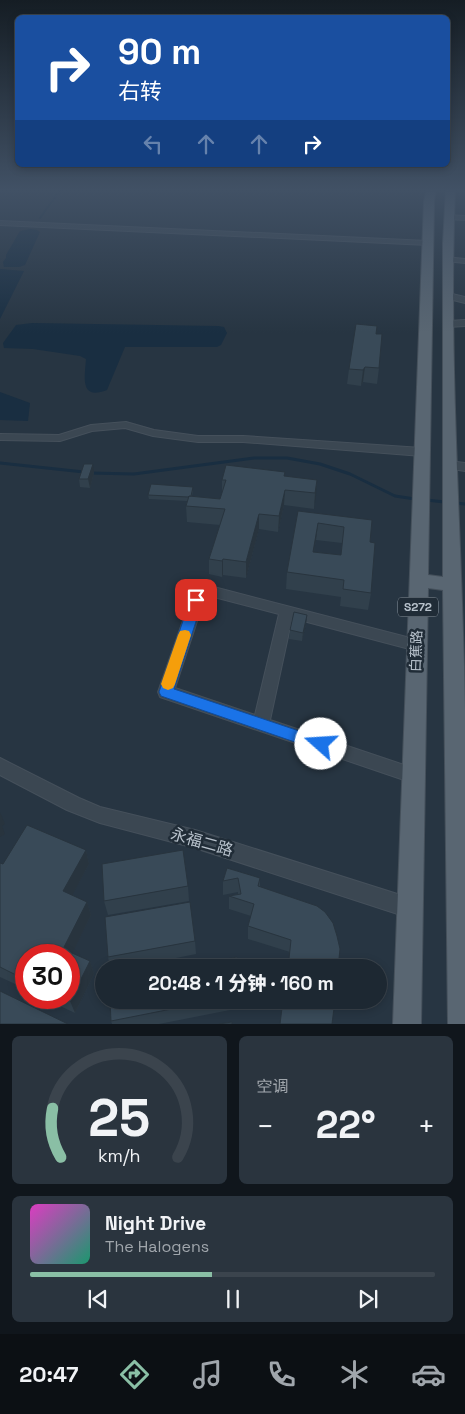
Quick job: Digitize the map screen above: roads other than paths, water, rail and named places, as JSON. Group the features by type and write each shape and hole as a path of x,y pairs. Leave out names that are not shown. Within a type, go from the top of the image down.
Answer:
{"main road":[{"name":"白蕉路","path":"407,1024 428,237"},
{"name":"S272","path":"452,237 448,251 448,296 457,324 457,466 452,585 463,908 463,1008"},
{"path":"428,242 448,251"},
{"path":"418,580 452,585"}],"street":[{"path":"311,237 428,242"},
{"path":"448,251 465,261"},
{"path":"448,296 465,300"},
{"path":"0,437 60,438 91,428 126,425 153,433 183,438 243,439 422,452"},
{"path":"413,776 166,692 200,595 210,591 416,645"},
{"path":"261,724 287,610"},
{"name":"永福二路","path":"0,766 74,804 100,815 195,839 410,908"}],"water":[{"path":"17,237 38,237 25,265 4,267 3,262"},
{"path":"0,269 24,271 0,319"},
{"path":"32,323 218,326 224,327 227,333 221,345 217,347 125,347 107,390 98,393 88,390 85,379 86,359 80,356 33,349 4,348 3,343 16,325"},
{"path":"0,392 30,403 28,421 0,420"}],"waterway":[{"path":"90,473 134,474 254,458 287,458 320,464 350,474 395,496 415,499"},
{"path":"0,463 84,472"},
{"path":"426,500 445,502"},
{"path":"456,503 465,504"}]}
